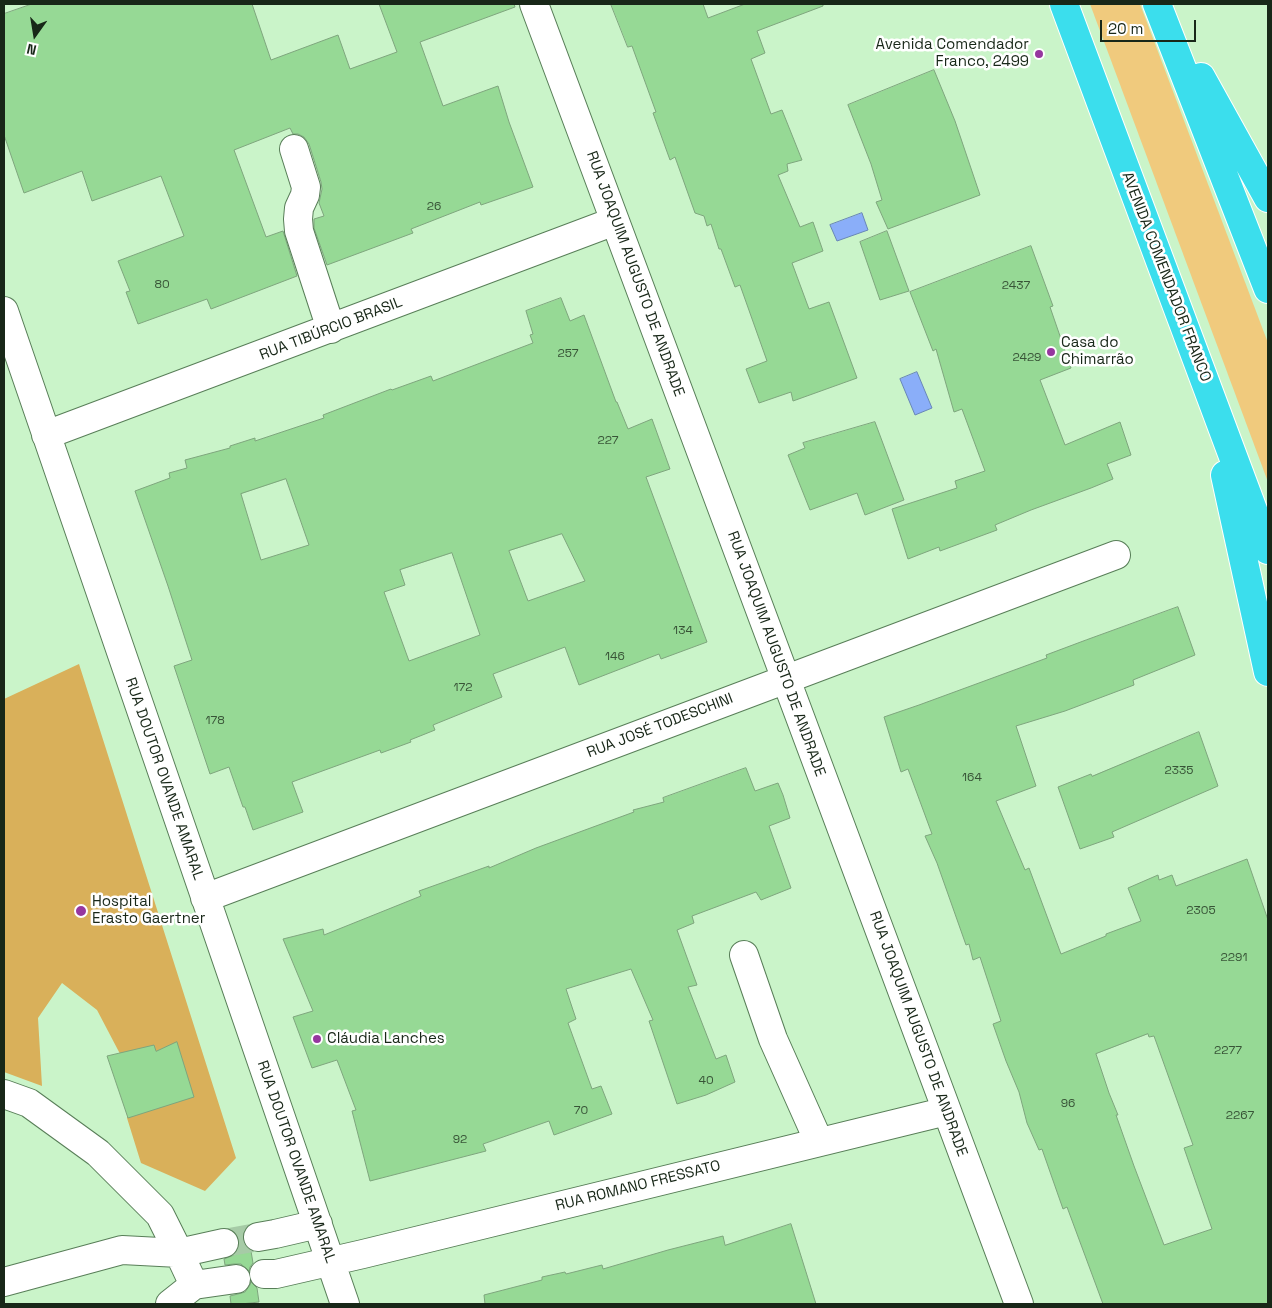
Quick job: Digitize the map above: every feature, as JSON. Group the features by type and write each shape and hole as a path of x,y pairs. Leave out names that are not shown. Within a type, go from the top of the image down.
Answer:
{"highway":[{"name":"AVENIDA COMENDADOR FRANCO","path":"1064,4 1268,550"},
{"path":"1159,4 1268,198"},
{"path":"1159,4 1268,289"},
{"path":"1204,378 1268,672"}],"street":[{"name":"RUA JOAQUIM AUGUSTO DE ANDRADE","path":"534,4 1019,1304"},
{"path":"294,149 306,186 305,195 299,208 299,231 330,329"},
{"name":"RUA TIBÚRCIO BRASIL","path":"46,436 615,221"},
{"name":"RUA DOUTOR OVANDE AMARAL","path":"4,311 345,1304"},
{"name":"RUA JOSÉ TODESCHINI","path":"205,898 1116,554"},
{"path":"744,955 773,1039 819,1142"},
{"path":"4,1094 29,1102 98,1153 160,1215 194,1285"},
{"name":"RUA ROMANO FRESSATO","path":"264,1274 276,1274 330,1262 946,1111"},
{"path":"258,1236 318,1224"},
{"path":"4,1282 122,1250 180,1253 224,1243"},
{"path":"170,1304 194,1285 236,1279"}],"shaded area":[{"path":"1090,4 1140,4 1268,343 1268,482"},
{"path":"79,664 236,1158 205,1191 141,1163 127,1118 129,1071 97,1010 62,983 38,1018 42,1086 4,1072 4,699"}],"water":[{"path":"862,213 868,230 837,241 830,225"},
{"path":"917,372 932,408 915,415 900,379"}],"building":[{"path":"32,4 252,4 271,60 338,35 350,69 397,52 379,4 514,4 515,7 420,42 443,106 498,86 533,187 481,205 480,202 411,229 413,233 327,265 314,228 314,219 324,216 319,203 322,189 321,182 309,144 304,137 293,134 290,128 234,150 266,237 283,231 297,276 211,309 207,299 138,324 126,292 130,291 118,261 184,236 161,176 92,201 82,171 24,193 4,135 4,14"},
{"path":"611,4 703,4 708,18 745,4 823,4 823,6 757,31 765,53 751,59 771,114 782,110 802,160 787,164 788,171 778,175 800,227 813,222 823,251 792,263 809,309 829,302 857,378 793,401 791,392 759,403 746,369 767,361 740,285 735,287 711,224 707,226 704,216 695,213 675,157 670,160 653,113 656,112 632,46 628,47"},
{"path":"934,70 955,121 980,195 888,229 876,202 882,200 871,164 848,105"},
{"path":"887,231 909,291 880,300 860,242"},
{"path":"1031,246 1053,306 1050,307 1071,368 1040,380 1065,445 1120,422 1131,455 1107,464 1113,479 995,525 997,530 940,551 939,547 908,559 892,509 957,488 955,481 985,471 962,409 954,412 936,349 933,351 910,292"},
{"path":"561,298 570,321 584,315 628,429 652,419 670,469 646,477 707,642 661,659 659,654 579,685 565,647 493,674 502,697 433,725 435,730 410,740 411,742 381,753 380,750 292,782 303,812 253,830 229,767 210,774 174,666 192,660 135,491 170,478 169,473 187,468 185,460 230,448 230,446 255,438 255,441 324,418 323,415 391,389 431,376 433,381 533,343 530,335 533,334 526,311","holes":["286,479 309,545 261,560 241,494","562,534 585,581 528,601 509,551","452,553 480,635 409,661 384,592 405,585 400,570"]},
{"path":"875,422 904,500 865,515 857,493 810,510 788,455 805,448 803,443"},
{"path":"1178,607 1195,655 1133,680 1134,685 1065,711 1016,726 1036,786 996,801 1025,870 1029,868 1061,954 1141,921 1128,888 1158,875 1159,880 1172,875 1176,886 1247,859 1268,920 1268,1304 1103,1304 1067,1207 1063,1209 1042,1149 1039,1150 1027,1123 1019,1092 993,1024 1001,1021 980,957 973,960 969,944 966,945 937,863 925,836 932,834 908,769 901,772 884,717 1047,658 1046,655","holes":["1148,1034 1149,1037 1154,1036 1193,1145 1184,1148 1212,1229 1164,1245 1134,1166 1096,1054"]},
{"path":"1199,732 1218,786 1112,832 1114,837 1080,849 1058,787 1091,774 1092,776"},
{"path":"746,768 755,791 778,783 783,795 790,818 769,826 791,888 761,900 756,892 692,916 694,923 677,930 697,985 688,987 716,1059 726,1055 735,1082 706,1095 677,1104 649,1021 653,1020 631,969 566,989 576,1019 568,1023 592,1089 601,1086 612,1114 554,1135 549,1121 483,1144 486,1151 370,1181 352,1111 356,1110 337,1060 312,1068 293,1017 313,1011 283,939 323,929 324,935 421,896 419,891 489,866 489,868 536,848 634,812 633,810 664,802 663,798"},
{"path":"177,1042 194,1097 128,1118 107,1056 154,1045 156,1051"},
{"path":"791,1224 816,1304 485,1304 484,1295 542,1280 542,1277 565,1272 566,1274 602,1265 603,1269 723,1236 725,1245"},
{"path":"246,1228 243,1232 243,1240 246,1247 251,1251 253,1263 249,1271 241,1264 225,1265 224,1259 234,1255 239,1248 239,1239 233,1231"},
{"path":"251,1282 257,1288 259,1302 231,1304 230,1296 245,1292"}],"tunnel":[{"path":"224,1243 258,1237"}],"place":[{"name":"Avenida Comendador Franco, 2499","path":"1039,54"},
{"name":"Casa do Chimarrão","path":"1051,352"},
{"name":"Hospital Erasto Gaertner","path":"81,911"},
{"name":"Cláudia Lanches","path":"317,1039"}]}
